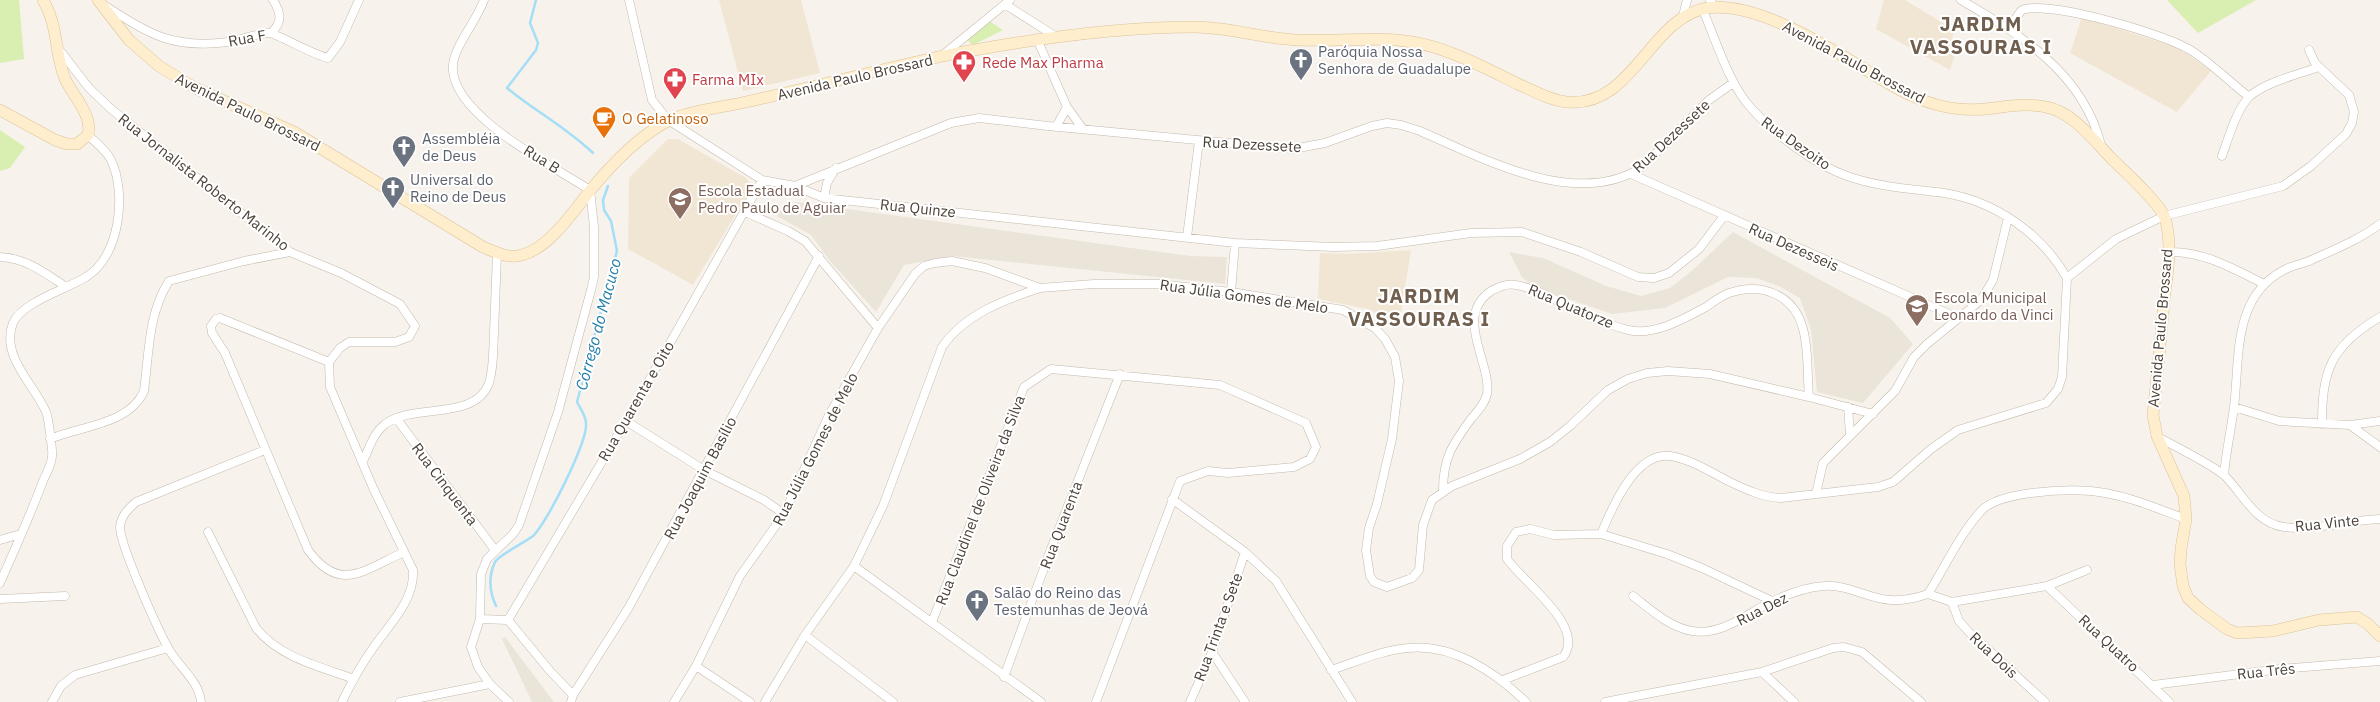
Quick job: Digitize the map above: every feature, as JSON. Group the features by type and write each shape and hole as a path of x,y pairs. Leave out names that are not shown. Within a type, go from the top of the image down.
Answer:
{"main road":[{"path":"0,110 62,143 77,144 88,135 89,126 86,114 71,92 63,72 56,28 43,0"},
{"name":"Avenida Paulo Brossard","path":"101,2 129,40 159,66 195,88 294,132 483,247 506,256 526,254 537,247 568,220 590,190 625,153 668,120 941,57 1054,36 1200,27 1294,40 1413,42 1459,56 1551,99 1572,103 1591,101 1613,88 1631,72 1683,16 1708,5 1738,9 1791,26 1847,56 1904,92 1928,102 1951,108 2044,106 2062,112 2101,147 2164,216 2169,252 2153,415 2156,436 2184,496 2186,519 2181,549 2183,586 2188,598 2227,629 2248,634 2273,631 2319,620 2357,617 2368,624 2380,636"}],"street":[{"path":"271,33 278,27 280,19 279,11 273,0"},
{"name":"Rua F","path":"101,2 146,31 171,41 197,45 230,42 271,33 317,56 328,58 340,42 358,0"},
{"name":"Rua B","path":"484,0 456,53 452,67 457,85 472,109 496,131 590,190"},
{"name":"Rua Quinze","path":"629,0 652,100 668,120 762,180 795,186 824,198 1235,243 1334,247 1377,246 1471,233 1522,232 1581,252 1638,277 1654,278 1669,273 1699,249 1724,216"},
{"path":"1683,16 1687,0"},
{"path":"1961,0 2009,29 2037,49 2061,73 2095,122 2101,147"},
{"path":"941,57 1008,2 1054,36"},
{"path":"2009,29 2023,10 2032,5 2044,3 2074,6 2164,35 2193,51 2249,97"},
{"name":"Rua Dezoito","path":"1708,5 1733,83 1750,108 1765,122 1821,163 1848,176 1971,200 1991,208 2008,218 2047,248 2067,278"},
{"path":"1037,39 1067,107 1083,129"},
{"name":"Rua Jornalista Roberto Marinho","path":"58,48 89,88 111,108 290,252 341,273 400,304 415,326 409,337 395,342 349,342 340,348 329,362"},
{"path":"1601,534 1612,510 1637,470 1648,461 1659,457 1670,456 1688,462 1753,493 1768,497 1878,488 1893,482 1931,448 1958,430 2046,404 2058,389 2062,377 2067,278 2116,239 2164,216 2283,186 2311,166 2346,134 2352,123 2354,112 2349,95 2319,67 2309,50"},
{"path":"2222,156 2233,125 2249,97 2268,86 2319,67"},
{"name":"Rua Dezessete","path":"795,186 951,123 979,118 1293,149 1325,143 1372,126 1387,123 1402,125 1534,178 1576,183 1610,180 1631,174 1642,167 1709,100 1733,83"},
{"path":"1056,127 1067,107"},
{"path":"0,582 53,456 47,413 21,371 10,346 10,332 14,320 23,310 88,276 107,254 118,226 120,198 117,176 110,158 88,135"},
{"path":"1187,237 1199,141"},
{"path":"824,198 827,183 836,168"},
{"name":"Rua Dezesseis","path":"1631,174 1958,318"},
{"name":"Rua Quarenta e Oito","path":"508,620 626,421 762,180"},
{"path":"509,702 490,684 474,660 472,647 480,619 481,574 487,559 520,525 558,412 594,276 594,227 590,190"},
{"path":"745,212 788,230 805,241 878,328"},
{"path":"1816,494 1823,463 1895,391 1914,357 1981,300 1993,280 2008,218"},
{"path":"2224,475 2227,440 2234,407 2238,350 2244,320 2254,297 2264,284 2283,270 2367,234 2380,224"},
{"path":"1231,292 1235,243"},
{"path":"50,439 123,415 140,400 144,391 154,313 160,294 169,281 244,261 290,252"},
{"path":"2169,252 2182,252 2210,259 2264,284"},
{"path":"363,461 378,430 396,418 468,406 484,391 489,383 492,363 497,253"},
{"path":"0,256 14,257 38,268 66,287"},
{"name":"Rua Joaquim Basílio","path":"508,620 572,699 630,607 819,256"},
{"name":"Rua Júlia Gomes de Melo","path":"674,702 696,666 740,576 784,514 828,417 878,328 915,274 924,266 935,263 952,261 985,268 1040,288 1094,284 1159,284 1231,292 1343,310 1375,328 1385,339 1395,357 1399,382 1394,430 1377,504 1369,528 1366,550 1367,566 1374,582 1387,587 1400,584 1419,570 1423,525 1432,500 1443,491 1463,481 1520,459 1550,442 1608,390 1628,379 1647,373 1668,371 1710,374 1809,396 1873,414"},
{"name":"Rua Quatorze","path":"1443,491 1448,452 1482,405 1487,394 1477,348 1476,312 1486,297 1503,285 1514,284 1528,288 1587,316 1630,330 1644,332 1676,322 1728,294 1750,289 1767,290 1786,298 1794,308 1804,329 1809,396"},
{"path":"765,702 805,635 854,566 883,506 942,347 953,331 989,308 1040,288"},
{"path":"2322,424 2322,391 2332,360 2350,339 2380,317"},
{"path":"342,702 354,679 402,608 411,590 413,570 330,387 329,362 220,318 213,322 212,333 225,353 308,550 319,566 339,576 351,575 404,552"},
{"name":"Rua Claudinel de Oliveira da Silva","path":"932,622 1024,387 1051,369 1120,374 1220,385 1297,418 1306,424 1316,447 1310,459 1294,467 1228,473 1208,471 1180,481 1096,702"},
{"name":"Rua Quarenta","path":"1004,678 1120,374"},
{"path":"1848,407 1850,434"},
{"path":"2234,407 2279,422 2350,425 2380,421"},
{"name":"Rua Cinquenta","path":"396,418 495,550"},
{"path":"626,421 704,470 764,500 784,514"},
{"path":"2350,425 2380,446"},
{"name":"Rua Vinte","path":"2156,436 2224,475 2237,493 2269,523 2284,527 2306,527 2380,519"},
{"path":"201,702 194,681 179,666 168,648 131,564 120,528 122,519 127,509 136,502 265,450"},
{"path":"2087,570 2047,586 1952,602 1928,594 1970,525 1982,509 2007,497 2028,493 2091,491 2140,502 2186,519"},
{"path":"1172,499 1245,552 1276,581 1352,702"},
{"path":"1503,680 1563,656 1569,647 1569,637 1559,616 1507,559 1507,546 1516,532 1530,529 1554,535 1601,534 1667,554 1702,568 1772,601"},
{"path":"208,532 256,628 267,642 288,655 354,679"},
{"path":"0,540 21,534"},
{"name":"Rua Trinta e Sete","path":"1190,702 1212,652 1245,552"},
{"path":"854,566 932,622 1004,678 1041,702"},
{"name":"Rua Dez","path":"1633,596 1672,624 1692,631 1710,631 1729,625 1772,601 1821,586 1835,585 1890,600 1906,600 1928,594"},
{"name":"Rua Quatro","path":"2047,586 2169,702"},
{"path":"0,599 65,596"},
{"name":"Rua Dois","path":"1952,602 1959,621 1968,632 2045,702"},
{"path":"480,619 508,620"},
{"path":"805,635 893,702"},
{"path":"52,702 61,686 75,675 168,648"},
{"path":"1331,670 1393,650 1425,648 1440,650 1464,659 1503,680 1526,702"},
{"path":"1605,702 1762,672 1833,648 1853,648 1862,652 1921,702"},
{"path":"1212,652 1245,702"},
{"name":"Rua Três","path":"2153,685 2380,660"},
{"path":"696,666 750,702"},
{"path":"1762,672 1794,702"},
{"path":"400,702 490,684"}],"shaded area":[{"path":"719,0 801,0 820,73 743,91"},
{"path":"1884,0 1905,0 1954,30 1952,39 1958,44 1950,70 1876,29"},
{"path":"2082,17 2179,48 2211,71 2177,112 2070,53"},
{"name":"Escola Estadual Pedro Paulo de Aguiar","path":"668,139 678,139 746,178 749,182 750,191 693,285 628,249 629,178"},
{"path":"796,202 1190,256 1227,257 1225,284 952,256 904,265 876,312 830,261 811,235 777,216 781,207"},
{"path":"1733,232 1890,318 1913,344 1863,403 1817,392 1811,329 1800,298 1779,286 1756,278 1728,277 1665,308 1612,314 1534,287 1522,277 1509,252 1543,258 1606,286 1641,296 1670,288 1694,269"},
{"path":"1411,250 1399,324 1368,309 1318,299 1320,253 1348,254"},
{"path":"505,637 554,702 532,702 502,639"}],"green space":[{"path":"0,0 19,0 24,59 0,63"},
{"path":"2167,0 2256,0 2198,33"},
{"path":"989,21 1003,30 973,45 967,40"},
{"path":"0,130 25,147 10,168 0,171"}],"waterway":[{"path":"536,0 530,23 538,43 536,50 507,88 573,136 593,153"},
{"name":"Córrego do Macuco","path":"496,606 492,596 491,585 491,573 495,562 533,536 539,528 566,481 585,432 586,420 577,402 617,251 611,221 604,210 603,200 608,186"}],"place":[{"name":"Paróquia Nossa Senhora de Guadalupe","path":"1301,81"},
{"name":"Rede Max Pharma","path":"964,83"},
{"name":"Farma MIx","path":"675,100"},
{"name":"O Gelatinoso","path":"604,139"},
{"name":"Assembléia de Deus","path":"404,168"},
{"name":"Universal do Reino de Deus","path":"393,209"},
{"name":"Escola Estadual Pedro Paulo de Aguiar","path":"680,220"},
{"name":"Escola Municipal Leonardo da Vinci","path":"1917,327"},
{"name":"Salão do Reino das Testemunhas de Jeová","path":"977,622"}],"district":[{"name":"JARDIM VASSOURAS I","path":"1981,34"},
{"name":"JARDIM VASSOURAS I","path":"1419,306"}]}
